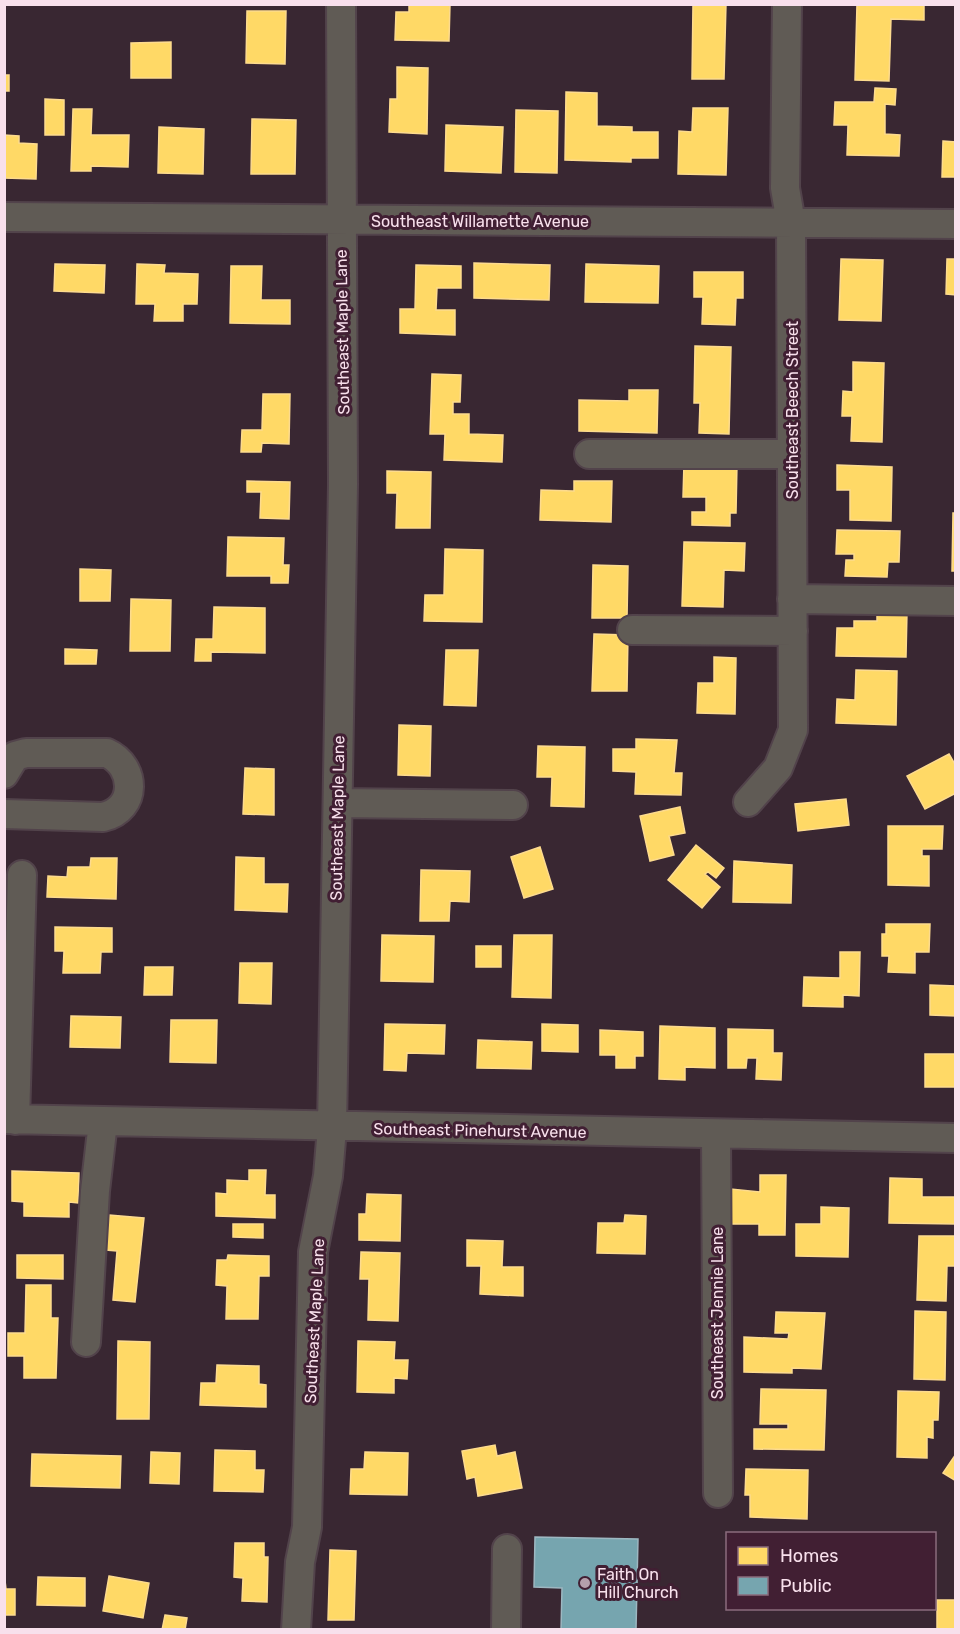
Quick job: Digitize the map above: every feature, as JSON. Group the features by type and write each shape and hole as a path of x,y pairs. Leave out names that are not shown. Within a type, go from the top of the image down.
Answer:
{"street":[{"name":"Southeast Maple Lane","path":"296,1629 300,1562 307,1527 313,1252 328,1176 332,1128 344,484 341,4"},
{"name":"Southeast Beech Street","path":"748,802 778,768 793,730 791,223 785,188 787,4"},
{"name":"Southeast Willamette Avenue","path":"4,217 956,224"},
{"path":"590,454 792,454"},
{"path":"792,599 956,601"},
{"path":"632,630 793,632"},
{"path":"4,774 15,756 26,753 107,753 119,759 123,765 128,790 124,807 116,814 103,817 4,814"},
{"path":"338,803 513,805"},
{"path":"10,1120 22,874"},
{"name":"Southeast Pinehurst Avenue","path":"10,1120 332,1128 956,1138"},
{"path":"86,1342 95,1191 103,1122"},
{"name":"Southeast Jennie Lane","path":"716,1134 718,1493"},
{"path":"506,1629 507,1549"}],"building: Homes":[{"path":"409,4 450,4 449,41 395,40 396,12 409,12"},
{"path":"693,4 726,4 724,79 692,79"},
{"path":"857,4 924,4 924,20 891,19 889,81 855,80"},
{"path":"247,11 286,11 285,64 246,63"},
{"path":"171,42 171,78 131,78 131,43"},
{"path":"397,67 428,68 427,134 389,132 390,99 397,99"},
{"path":"4,75 9,75 9,91 4,91"},
{"path":"875,88 896,89 895,105 885,104 885,134 900,135 899,156 847,155 848,125 834,125 835,102 874,102"},
{"path":"566,92 597,93 597,126 632,127 632,132 658,132 658,158 631,158 631,162 565,160"},
{"path":"45,99 64,100 64,135 45,135"},
{"path":"693,108 728,108 726,175 678,174 679,131 692,132"},
{"path":"73,109 92,109 91,135 129,135 128,167 91,166 91,171 71,171"},
{"path":"516,110 558,111 557,173 515,172"},
{"path":"252,119 296,120 295,174 251,174"},
{"path":"446,125 503,127 501,173 445,171"},
{"path":"159,127 204,129 203,174 158,173"},
{"path":"4,135 19,136 19,143 37,144 36,179 4,178"},
{"path":"943,141 956,142 956,177 942,177"},
{"path":"841,259 883,260 881,321 839,320"},
{"path":"947,259 956,259 956,295 946,294"},
{"path":"474,263 550,265 549,300 474,298"},
{"path":"55,264 105,265 104,293 54,291"},
{"path":"137,264 165,265 164,273 198,274 197,304 183,304 183,321 154,321 155,304 136,304"},
{"path":"586,264 659,266 658,303 585,302"},
{"path":"416,265 461,266 461,288 437,288 436,310 455,310 455,335 400,333 400,309 415,309"},
{"path":"231,266 262,266 261,300 290,300 290,324 230,323"},
{"path":"694,272 743,272 743,298 736,298 735,325 702,324 703,297 694,297"},
{"path":"695,346 731,347 729,434 699,433 700,403 694,403"},
{"path":"853,362 884,363 882,442 851,441 852,416 842,416 843,391 853,392"},
{"path":"432,374 461,375 460,402 453,402 453,414 469,414 469,434 503,435 502,462 444,460 445,434 430,434"},
{"path":"629,390 658,390 657,433 579,431 579,400 629,401"},
{"path":"263,394 290,394 289,444 262,443 261,452 241,452 242,430 262,430"},
{"path":"684,463 737,464 736,513 730,513 730,526 692,525 692,512 706,512 706,497 683,497"},
{"path":"837,465 892,467 891,521 850,520 850,490 837,490"},
{"path":"387,471 431,472 430,528 396,528 397,493 387,493"},
{"path":"247,481 290,482 289,519 260,518 261,492 247,492"},
{"path":"574,481 612,481 611,522 540,520 541,490 574,491"},
{"path":"953,513 956,513 956,571 952,571"},
{"path":"837,530 900,531 899,562 888,562 887,577 845,576 846,560 854,560 854,554 836,554"},
{"path":"228,537 284,538 283,565 289,565 288,583 271,583 271,576 227,576"},
{"path":"684,542 745,543 744,571 724,570 723,607 682,606"},
{"path":"445,549 483,550 482,622 424,621 425,595 444,595"},
{"path":"593,565 628,566 627,618 592,618"},
{"path":"80,569 111,570 110,601 80,601"},
{"path":"131,599 171,600 170,651 130,651"},
{"path":"214,607 265,608 265,653 211,652 211,661 195,661 196,639 213,639"},
{"path":"877,611 907,612 906,657 836,656 837,628 854,628 854,621 877,621"},
{"path":"594,634 628,635 627,691 592,691"},
{"path":"65,649 97,650 96,664 65,664"},
{"path":"446,650 478,650 476,706 444,705"},
{"path":"714,657 736,658 735,714 697,713 698,683 714,683"},
{"path":"856,670 897,671 896,725 836,723 837,699 855,700"},
{"path":"399,725 431,726 430,776 398,775"},
{"path":"636,739 677,740 674,773 682,773 681,795 635,794 636,772 613,771 613,749 636,749"},
{"path":"538,746 585,747 584,807 551,806 552,777 537,777"},
{"path":"949,754 956,766 956,793 925,809 907,776"},
{"path":"245,768 274,769 274,815 243,814"},
{"path":"846,799 849,825 798,831 795,804"},
{"path":"680,807 685,833 669,836 674,855 650,861 640,816"},
{"path":"888,826 943,826 942,849 922,849 922,856 929,856 929,886 888,885"},
{"path":"696,845 724,868 716,878 708,872 705,874 720,887 702,908 668,880"},
{"path":"540,847 553,889 524,898 511,857"},
{"path":"236,857 264,858 264,884 288,884 287,912 235,910"},
{"path":"91,858 117,858 116,899 47,897 48,876 67,877 68,867 90,867"},
{"path":"734,861 792,865 791,903 733,902"},
{"path":"421,870 470,871 469,902 450,901 449,921 420,921"},
{"path":"886,924 930,924 929,952 915,952 915,973 888,972 889,956 882,956 882,934 886,934"},
{"path":"55,927 112,928 112,952 101,952 100,973 63,973 64,951 55,951"},
{"path":"382,935 434,936 433,982 381,981"},
{"path":"514,935 552,935 551,998 512,997"},
{"path":"476,946 501,946 501,967 476,967"},
{"path":"840,952 860,952 859,996 843,995 843,1007 803,1006 804,977 840,978"},
{"path":"240,963 272,963 271,1004 239,1003"},
{"path":"145,967 173,967 172,995 144,995"},
{"path":"930,985 956,986 956,1016 930,1015"},
{"path":"71,1016 121,1017 120,1048 70,1047"},
{"path":"171,1020 217,1020 216,1063 170,1062"},
{"path":"385,1024 445,1025 444,1054 407,1053 406,1071 384,1070"},
{"path":"542,1024 578,1025 578,1052 542,1051"},
{"path":"660,1026 715,1028 715,1068 685,1067 685,1080 659,1079"},
{"path":"728,1029 773,1030 773,1053 782,1053 781,1080 756,1079 757,1058 747,1058 746,1068 728,1068"},
{"path":"600,1030 643,1032 643,1056 635,1056 635,1068 616,1068 616,1055 600,1055"},
{"path":"478,1040 532,1042 531,1069 477,1068"},
{"path":"925,1054 956,1054 956,1087 925,1087"},
{"path":"249,1170 266,1170 265,1195 275,1195 275,1218 216,1216 216,1193 227,1194 227,1180 249,1181"},
{"path":"12,1171 79,1173 78,1203 69,1202 69,1217 24,1216 24,1202 12,1201"},
{"path":"760,1175 786,1175 785,1235 759,1235 759,1224 730,1224 731,1189 760,1192"},
{"path":"890,1178 922,1179 922,1197 956,1197 956,1224 889,1223"},
{"path":"367,1194 401,1195 400,1241 359,1240 359,1214 366,1214"},
{"path":"821,1207 849,1208 848,1257 796,1256 796,1224 821,1224"},
{"path":"109,1215 144,1218 135,1302 113,1300 117,1251 106,1250"},
{"path":"625,1215 646,1216 645,1254 597,1253 598,1223 624,1223"},
{"path":"233,1224 263,1224 263,1238 233,1237"},
{"path":"919,1236 956,1236 956,1266 947,1266 946,1301 917,1300"},
{"path":"467,1240 503,1241 502,1267 523,1267 523,1296 480,1294 481,1266 467,1266"},
{"path":"361,1252 400,1253 398,1321 368,1320 369,1279 360,1279"},
{"path":"17,1255 63,1255 63,1279 17,1278"},
{"path":"228,1255 269,1256 269,1276 259,1276 258,1319 226,1319 227,1286 216,1285 217,1260 227,1260"},
{"path":"26,1285 51,1285 51,1318 58,1318 56,1378 24,1378 24,1356 8,1356 8,1333 25,1333"},
{"path":"915,1311 946,1312 945,1380 914,1379"},
{"path":"776,1312 825,1313 821,1369 792,1368 792,1373 744,1372 744,1337 788,1339 789,1333 775,1333"},
{"path":"118,1341 150,1342 149,1419 117,1419"},
{"path":"358,1341 395,1342 394,1360 408,1360 407,1379 394,1378 394,1393 357,1392"},
{"path":"217,1365 259,1366 259,1384 266,1385 266,1407 200,1405 201,1383 216,1383"},
{"path":"761,1389 826,1390 824,1450 754,1449 754,1429 788,1429 788,1424 760,1424"},
{"path":"898,1391 939,1392 938,1420 933,1420 933,1438 927,1437 927,1458 897,1457"},
{"path":"495,1445 497,1456 515,1452 522,1488 478,1496 475,1477 467,1479 462,1451"},
{"path":"215,1450 255,1451 255,1470 264,1470 263,1492 214,1491"},
{"path":"151,1452 180,1453 179,1484 150,1483"},
{"path":"365,1452 408,1453 407,1495 350,1494 351,1469 364,1469"},
{"path":"32,1454 121,1456 120,1488 31,1486"},
{"path":"956,1454 956,1481 943,1473"},
{"path":"746,1469 808,1470 807,1519 750,1517 750,1495 745,1495"},
{"path":"235,1543 264,1543 264,1557 268,1557 267,1602 242,1601 243,1578 234,1577"},
{"path":"330,1550 356,1551 354,1620 328,1620"},
{"path":"4,1572 6,1589 15,1589 15,1615 4,1615"},
{"path":"109,1576 149,1583 143,1618 103,1611"},
{"path":"38,1577 85,1578 85,1606 37,1605"},
{"path":"937,1600 956,1600 956,1630 937,1630"},
{"path":"165,1615 187,1618 185,1630 162,1630"}],"building: Public":[{"name":"Faith On Hill Church","path":"535,1537 638,1539 636,1630 561,1630 562,1588 534,1587"}],"place":[{"name":"Faith On Hill Church","path":"585,1583"}]}
